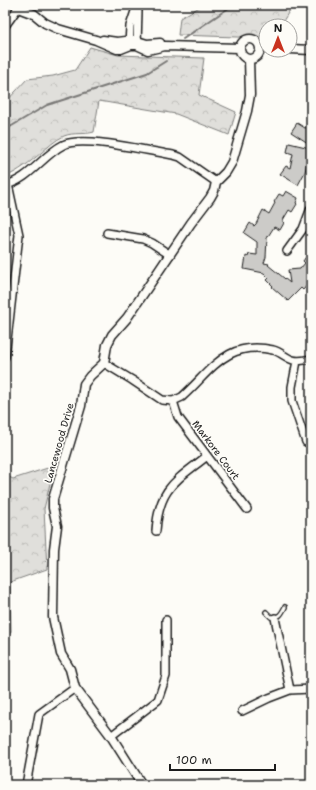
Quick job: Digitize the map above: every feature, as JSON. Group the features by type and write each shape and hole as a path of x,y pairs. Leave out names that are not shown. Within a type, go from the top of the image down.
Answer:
{"street":[{"path":"133,43 130,26 137,5"},
{"path":"5,26 17,6 34,14 45,23 58,29 121,49 133,43"},
{"path":"239,48 243,41 250,38 258,42"},
{"path":"133,43 148,50 165,46 239,48"},
{"path":"239,48 242,56 249,59 258,56"},
{"path":"298,49 311,50"},
{"path":"249,59 250,95 232,162 226,172 216,182 214,191 210,198 127,318 112,335 104,363 159,398 165,401 173,401 182,397 220,360 238,351 255,349 274,351 296,361 311,359"},
{"path":"5,356 19,235 7,184 30,172 63,144 80,141 116,145 180,157 216,182"},
{"path":"287,251 303,229 311,208"},
{"path":"303,229 311,233"},
{"path":"108,233 143,239 170,255"},
{"path":"296,361 292,387 292,401 306,442"},
{"name":"Lancewood Drive","path":"104,363 90,376 83,388 80,406 52,503 57,526 54,549 53,617 61,654 70,669 75,688 111,736 142,785"},
{"name":"Markore Court","path":"173,401 178,417 247,509"},
{"path":"156,531 158,512 167,490 180,476 207,456"},
{"path":"275,618 290,690"},
{"path":"111,736 158,700 166,676 166,620"},
{"path":"26,785 38,714 75,688"},
{"path":"242,711 290,690 311,689"}],"lane":[{"path":"266,612 275,618 278,617 285,607"}],"green space":[{"path":"203,5 293,5 285,18 258,18 258,38 178,35 180,18"},
{"path":"90,47 118,55 204,58 199,95 236,112 229,135 176,114 99,101 94,132 64,136 24,166 5,177 5,103 27,79 53,76 75,70"},
{"path":"54,466 44,509 47,569 10,582 11,631 5,645 5,475 13,479"}],"building":[{"path":"297,123 305,128 311,126 311,145 291,132"},
{"path":"289,143 310,148 305,172 298,185 280,174 286,166 290,168 293,154 287,152"},
{"path":"286,191 298,198 297,204 292,212 289,210 283,220 284,223 280,230 274,227 267,238 266,257 264,263 269,264 268,265 290,283 288,270 300,269 305,263 303,261 311,250 310,282 303,290 301,288 288,301 272,287 273,286 267,280 269,278 264,273 244,269 246,256 248,257 249,254 257,255 257,242 244,233 250,223 254,226 256,224 263,210 269,214 279,194 283,196"}],"waterway":[{"path":"183,39 233,5"},
{"path":"5,130 47,105 147,73 166,61"}]}
